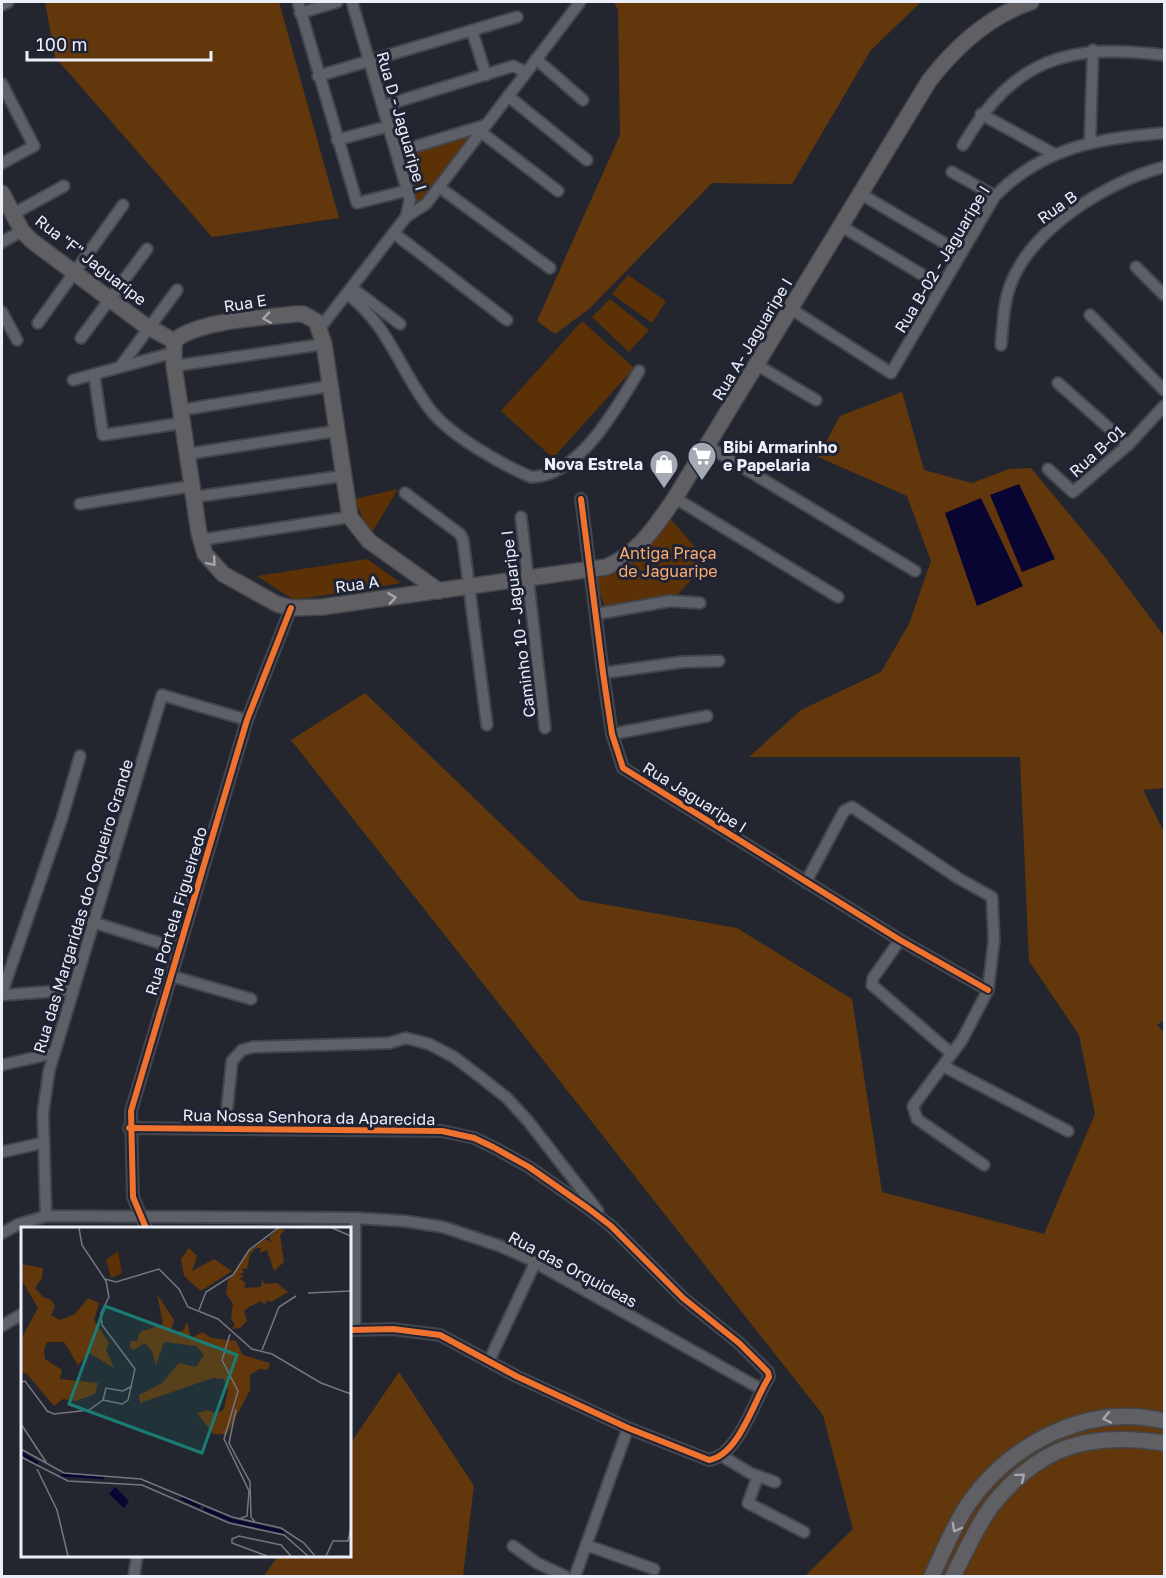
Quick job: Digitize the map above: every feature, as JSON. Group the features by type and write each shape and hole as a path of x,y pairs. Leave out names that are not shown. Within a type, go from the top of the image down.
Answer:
{"main road":[{"name":"Rua A- Jaguaripe I","path":"439,591 606,567 631,555 652,532 709,447 916,100 943,63 980,29 1000,16 1031,2"},
{"name":"Rua \"F\" Jaguaripe","path":"2,193 22,231 74,273 149,327 173,353"},
{"name":"Rua E","path":"173,353 180,336 199,329 295,314 310,317 320,328"},
{"name":"Rua A","path":"320,328 350,516 369,541 439,591"},
{"name":"Rua A","path":"173,353 200,540 205,554 223,574 277,604 291,608 322,607 439,591"},
{"path":"932,1576 969,1503 1018,1453 1047,1434 1074,1425 1116,1416 1146,1417 1164,1421"},
{"path":"953,1576 992,1505 1046,1455 1086,1441 1117,1437 1164,1443"}],"street":[{"path":"2,5 8,2"},
{"path":"337,2 299,7 357,203 409,190"},
{"name":"Rua D - Jaguaripe I","path":"320,328 395,234 406,217 410,201 409,190 352,2"},
{"path":"406,217 426,204 580,2"},
{"path":"318,76 517,17"},
{"path":"472,31 486,75"},
{"path":"963,145 981,114 1007,87 1028,72 1074,53 1119,50 1164,55"},
{"path":"1090,141 1093,51"},
{"path":"536,59 583,100"},
{"path":"383,106 513,66 526,72"},
{"path":"2,84 34,146 2,163"},
{"path":"508,96 587,160"},
{"path":"2,110 12,104"},
{"path":"981,114 1054,154"},
{"path":"337,140 389,126"},
{"path":"397,152 483,129"},
{"path":"483,129 558,191"},
{"name":"Rua B-02 - Jaguaripe I","path":"791,309 891,373 995,196 1007,184 1054,154 1090,141 1164,133"},
{"name":"Rua B","path":"1001,345 1010,287 1023,258 1046,231 1116,186 1164,167"},
{"path":"952,172 995,196"},
{"path":"12,214 64,186"},
{"path":"439,187 550,268"},
{"path":"861,194 961,253"},
{"path":"38,323 123,205"},
{"path":"841,226 941,286"},
{"path":"2,242 22,231"},
{"path":"395,234 507,320"},
{"path":"81,338 147,249"},
{"path":"1136,267 1164,295"},
{"path":"120,367 177,290"},
{"path":"349,291 400,324"},
{"path":"349,291 377,322 432,412 449,427 503,463 531,477 541,477 560,470 614,415 639,371"},
{"path":"2,312 17,340"},
{"path":"1090,315 1164,390"},
{"path":"72,380 173,353 324,344"},
{"path":"757,365 816,400"},
{"path":"94,374 103,435 182,416 330,386"},
{"path":"1058,383 1128,445"},
{"name":"Rua B-01","path":"1048,469 1073,492 1128,445 1164,406"},
{"path":"187,454 336,431"},
{"path":"709,447 915,571"},
{"path":"80,504 342,476"},
{"path":"405,493 460,534 463,540 467,588 487,725"},
{"path":"675,498 838,597"},
{"name":"Rua Jaguaripe I","path":"580,499 612,734 623,768 900,940 987,990"},
{"path":"200,540 350,516"},
{"name":"Caminho 10 - Jaguaripe I","path":"521,517 545,728"},
{"path":"596,614 670,601 700,603"},
{"name":"Rua Portela Figueiredo","path":"146,1227 134,1197 129,1128 131,1111 247,720 291,608"},
{"path":"603,673 682,662 719,661"},
{"name":"Rua das Margaridas do Coqueiro Grande","path":"46,1216 42,1143 44,1092 92,922 162,695 247,720"},
{"path":"612,734 706,716"},
{"path":"73,990 2,994 62,818 80,756"},
{"path":"806,882 844,811 852,807 958,878 992,897 995,916 994,940 987,990 967,1031 916,1101 913,1113 917,1119 984,1165"},
{"path":"92,922 179,949"},
{"path":"900,940 873,978 872,985 952,1054"},
{"path":"171,976 251,999"},
{"path":"225,1129 232,1061 242,1050 253,1047 389,1043 406,1038 415,1039 454,1057 507,1098 611,1226"},
{"path":"2,1065 54,1053"},
{"path":"943,1066 1068,1131"},
{"name":"Rua Nossa Senhora da Aparecida","path":"129,1128 457,1133 483,1142 529,1167 611,1226 683,1298 768,1371 769,1377 746,1422 722,1456"},
{"path":"2,1152 42,1143"},
{"name":"Rua das Orquideas","path":"2,1233 19,1224 46,1216 141,1216 278,1223 355,1218 405,1221 443,1227 500,1246 535,1263 761,1389"},
{"path":"355,1218 352,1330 393,1329 440,1335 489,1362 628,1428 709,1460 722,1456 758,1476 775,1482"},
{"path":"489,1362 535,1263"},
{"path":"2,1326 21,1315"},
{"path":"575,1576 628,1428"},
{"path":"758,1476 748,1503 804,1532"},
{"path":"586,1545 654,1569"},
{"path":"513,1546 537,1563 565,1576"},
{"path":"134,1576 137,1557"}],"green space":[{"path":"477,134 423,203 413,210 397,147"},
{"path":"628,275 666,301 652,323 612,294"},
{"path":"610,299 649,330 629,352 592,317"},
{"path":"582,321 634,368 553,458 501,411"},
{"path":"398,489 373,531 364,522 355,499"},
{"name":"Antiga Praça de Jaguaripe","path":"668,516 708,562 678,594 605,607 594,575"},
{"path":"367,559 401,583 294,600 257,576"}],"shaded area":[{"path":"45,2 279,2 339,218 212,237 55,57"},
{"path":"614,2 921,2 871,50 792,184 712,183 589,309 555,334 537,321 620,135 618,10"},
{"path":"902,392 924,470 972,483 1009,469 1031,468 1104,556 1164,636 1164,788 1143,790 1164,832 1164,1020 1157,1025 1164,1032 1164,1576 805,1576 853,1529 823,1415 291,740 365,693 580,900 737,928 852,999 882,1192 1044,1234 1095,1114 1079,1035 1029,961 1020,757 749,757 801,710 881,672 909,624 931,561 907,496 818,457 840,416"},
{"path":"1019,484 1055,559 1022,572 990,495"},
{"path":"981,498 1023,586 977,606 945,513"},
{"path":"399,1372 474,1486 463,1576 264,1576 277,1557 351,1557 351,1443"}],"cycle path":[{"path":"581,499 612,734 623,768 900,940 988,990"},
{"path":"146,1227 133,1197 131,1111 247,720 291,608"},
{"path":"129,1128 442,1131 474,1138 529,1167 611,1226 683,1298 739,1343 768,1372 769,1377 737,1438 720,1456 709,1460 628,1428 516,1376 440,1335 393,1329 351,1330"}],"place":[{"name":"Bibi Armarinho e Papelaria","path":"702,482"},
{"name":"Nova Estrela","path":"664,490"}]}
